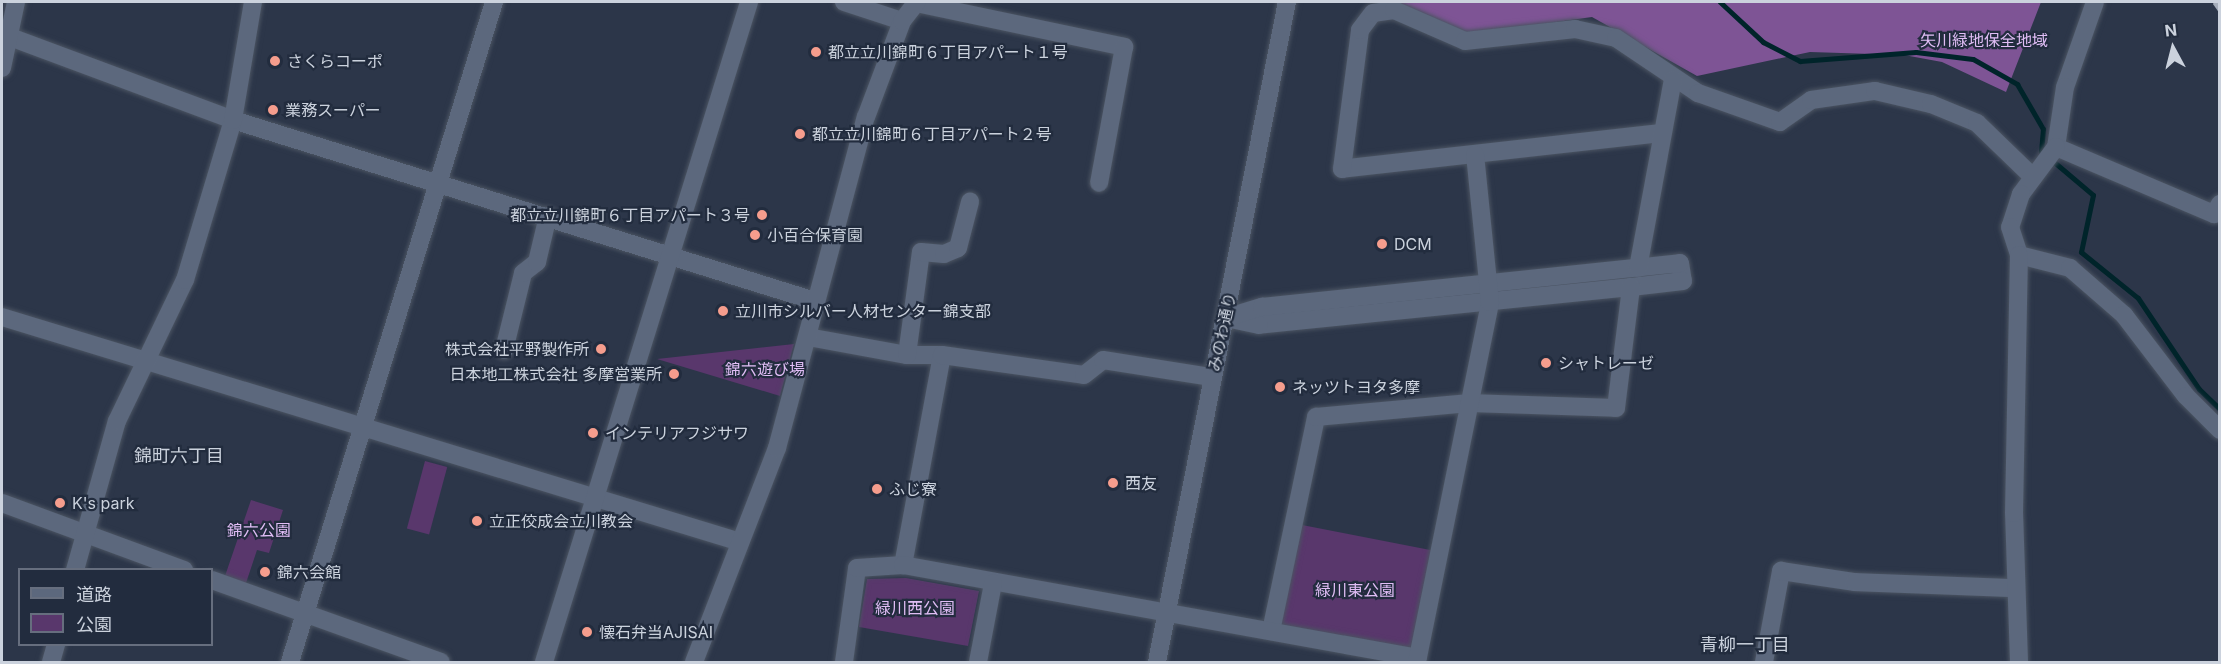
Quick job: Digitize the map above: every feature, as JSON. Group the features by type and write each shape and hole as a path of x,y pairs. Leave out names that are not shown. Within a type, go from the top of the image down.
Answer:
{"street":[{"path":"2,68 6,35 16,2"},
{"path":"76,568 117,421 185,280 233,120 253,2"},
{"path":"290,663 494,2"},
{"path":"544,663 749,2"},
{"path":"844,2 902,21"},
{"path":"694,663 737,541 777,448 808,337 847,178 902,21 916,2 1124,47 1099,183"},
{"name":"みのわ通り","path":"1157,663 1287,2"},
{"path":"2019,663 2014,588 2019,255 2010,227 2037,171 2055,148 2065,87 2096,2"},
{"path":"1661,134 1342,169 1360,30 1373,13 1394,10 1465,41 1575,29 1616,38 1673,79 1780,122 1811,100 1875,91 1931,104 1977,123 2037,171"},
{"path":"6,35 233,120 437,181 815,301"},
{"path":"1638,268 1673,79"},
{"path":"2055,148 2214,214 2220,204"},
{"path":"844,663 858,568 903,565 993,583 1271,631 1340,653 1418,660 1491,293 1475,155"},
{"path":"907,354 921,252 944,254 958,248 970,202"},
{"path":"504,350 523,273 537,262 548,216"},
{"path":"2019,255 2070,268 2124,315 2186,396 2220,430"},
{"path":"1225,318 1262,307 1632,287 1683,281 1680,263 1491,293"},
{"path":"1271,631 1316,417 1469,403 1616,408 1632,287"},
{"path":"2,318 737,541"},
{"path":"808,337 907,354 942,354 1084,375 1103,360 1212,378"},
{"path":"903,565 942,354"},
{"path":"2,503 178,568"},
{"path":"1764,663 1781,571 1855,582 2014,588"},
{"path":"213,580 441,663"},
{"path":"978,663 993,583"},
{"path":"51,663 56,646"}],"green space":[{"name":"矢川緑地保全地域","path":"1392,2 2041,2 2006,92 1942,62 1904,55 1810,52 1697,76 1592,17 1469,34"},
{"name":"錦六遊び場","path":"794,344 780,396 657,359"},
{"path":"425,461 447,467 429,535 407,529"},
{"name":"錦六公園","path":"251,500 283,510 269,553 257,550 246,583 225,576"},
{"name":"緑川東公園","path":"1297,524 1435,551 1415,654 1277,627"},
{"name":"緑川西公園","path":"906,578 979,591 968,646 859,627 867,579"}],"waterway":[{"path":"1720,2 1763,42 1800,61 1916,52 1973,59 2017,84 2043,129 2041,151 2093,195 2081,252 2138,298 2199,389 2220,409"}],"railway":[{"path":"2215,2 2220,9"}],"place":[{"name":"都立立川錦町６丁目アパート１号","path":"816,52"},
{"name":"さくらコーポ","path":"275,61"},
{"name":"業務スーパー","path":"273,110"},
{"name":"都立立川錦町６丁目アパート２号","path":"800,134"},
{"name":"都立立川錦町６丁目アパート３号","path":"762,215"},
{"name":"小百合保育園","path":"755,235"},
{"name":"DCM","path":"1382,244"},
{"name":"立川市シルバー人材センター錦支部","path":"723,311"},
{"name":"株式会社平野製作所","path":"601,349"},
{"name":"シャトレーゼ","path":"1546,363"},
{"name":"日本地工株式会社 多摩営業所","path":"674,374"},
{"name":"ネッツトヨタ多摩","path":"1280,387"},
{"name":"インテリアフジサワ","path":"593,433"},
{"name":"西友","path":"1113,483"},
{"name":"ふじ寮","path":"877,489"},
{"name":"K's park","path":"60,503"},
{"name":"立正佼成会立川教会","path":"477,521"},
{"name":"錦六会館","path":"265,572"},
{"name":"懐石弁当AJISAI","path":"587,632"}],"district":[{"name":"錦町六丁目","path":"179,456"},
{"name":"青柳一丁目","path":"1745,645"}]}
